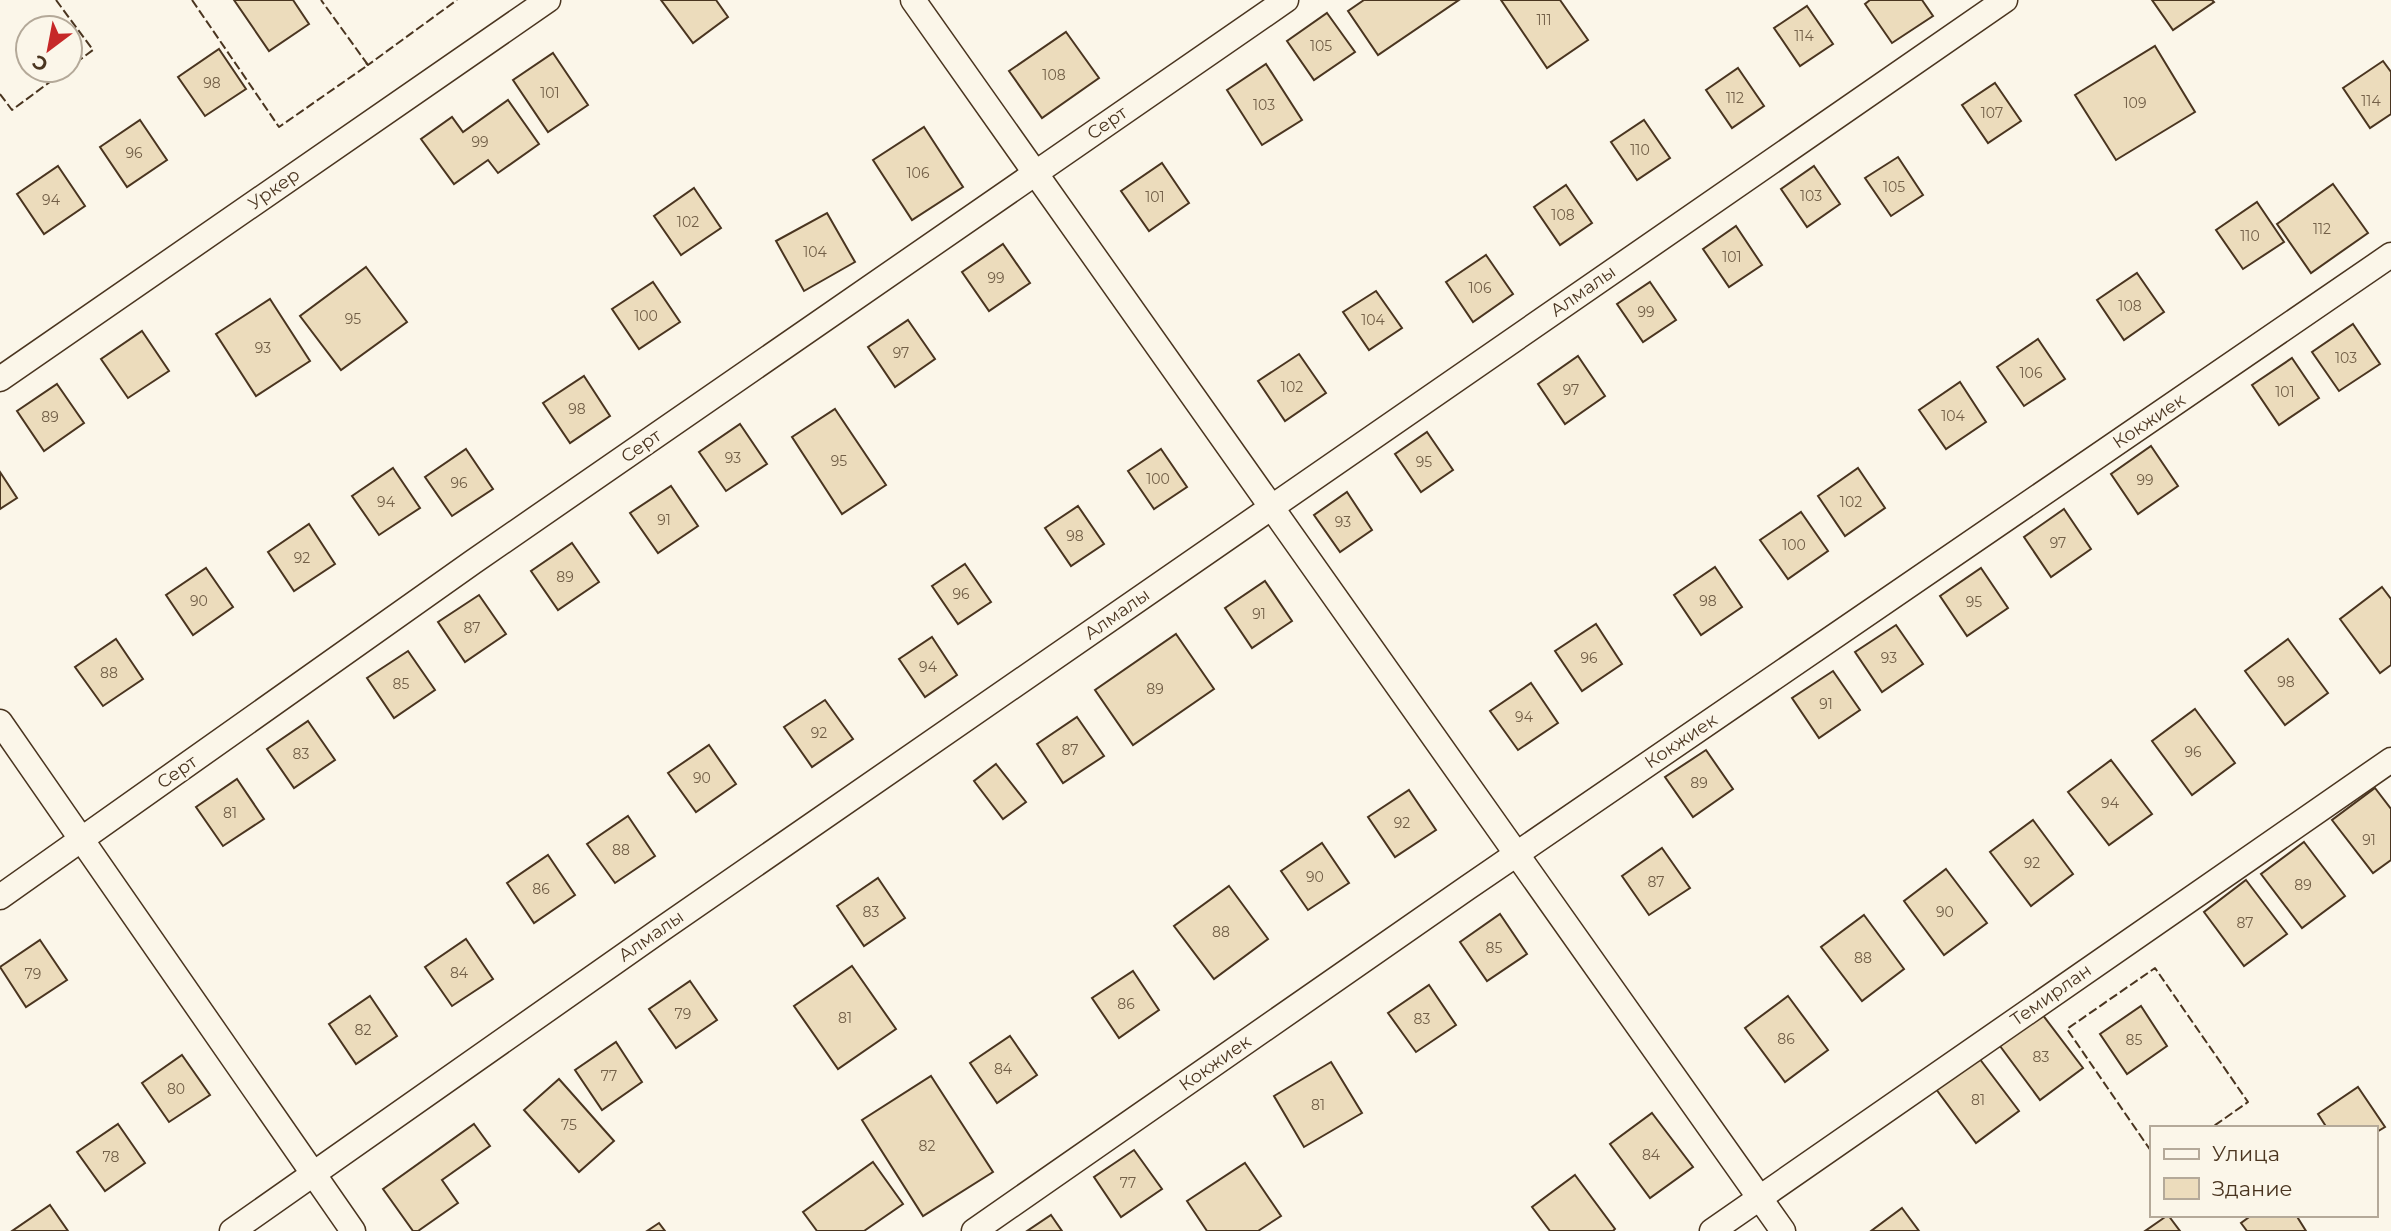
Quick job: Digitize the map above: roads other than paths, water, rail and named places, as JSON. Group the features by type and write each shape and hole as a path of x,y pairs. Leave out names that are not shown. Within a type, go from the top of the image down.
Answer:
{"street":[{"name":"Уркер","path":"0,379 548,0"},
{"path":"913,0 1783,1231"},
{"name":"Серт","path":"0,897 484,554 1286,0"},
{"name":"Алмалы","path":"232,1231 659,931 2004,0"},
{"name":"Кокжиек","path":"974,1231 1517,854 2391,255"},
{"path":"0,722 353,1231"},
{"name":"Темирлан","path":"1712,1231 2391,760"}]}
